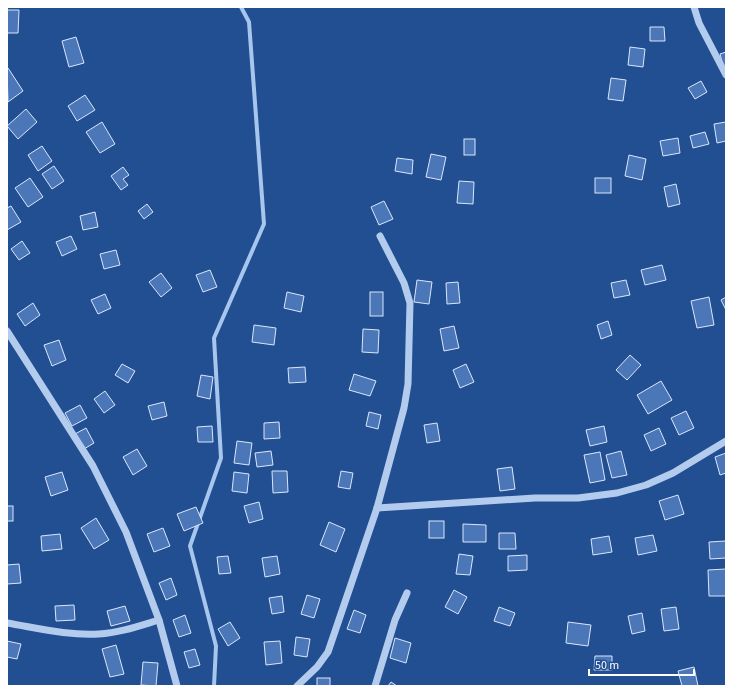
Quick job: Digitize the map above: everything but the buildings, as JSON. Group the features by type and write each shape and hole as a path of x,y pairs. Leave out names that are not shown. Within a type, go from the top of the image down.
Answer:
{"street":[{"path":"694,7 699,23 726,75"},
{"path":"297,686 317,667 328,652 377,508 404,408 408,384 410,303 404,283 380,236"},
{"path":"7,331 93,466 126,532 159,620 176,686"},
{"path":"377,508 527,498 578,498 617,493 646,485 673,473 726,441"},
{"path":"375,686 395,620 407,593"},
{"path":"7,623 83,635 128,629 159,620"}],"waterway":[{"path":"214,686 216,646 190,546 221,458 214,338 264,224 249,22 241,7"}]}
